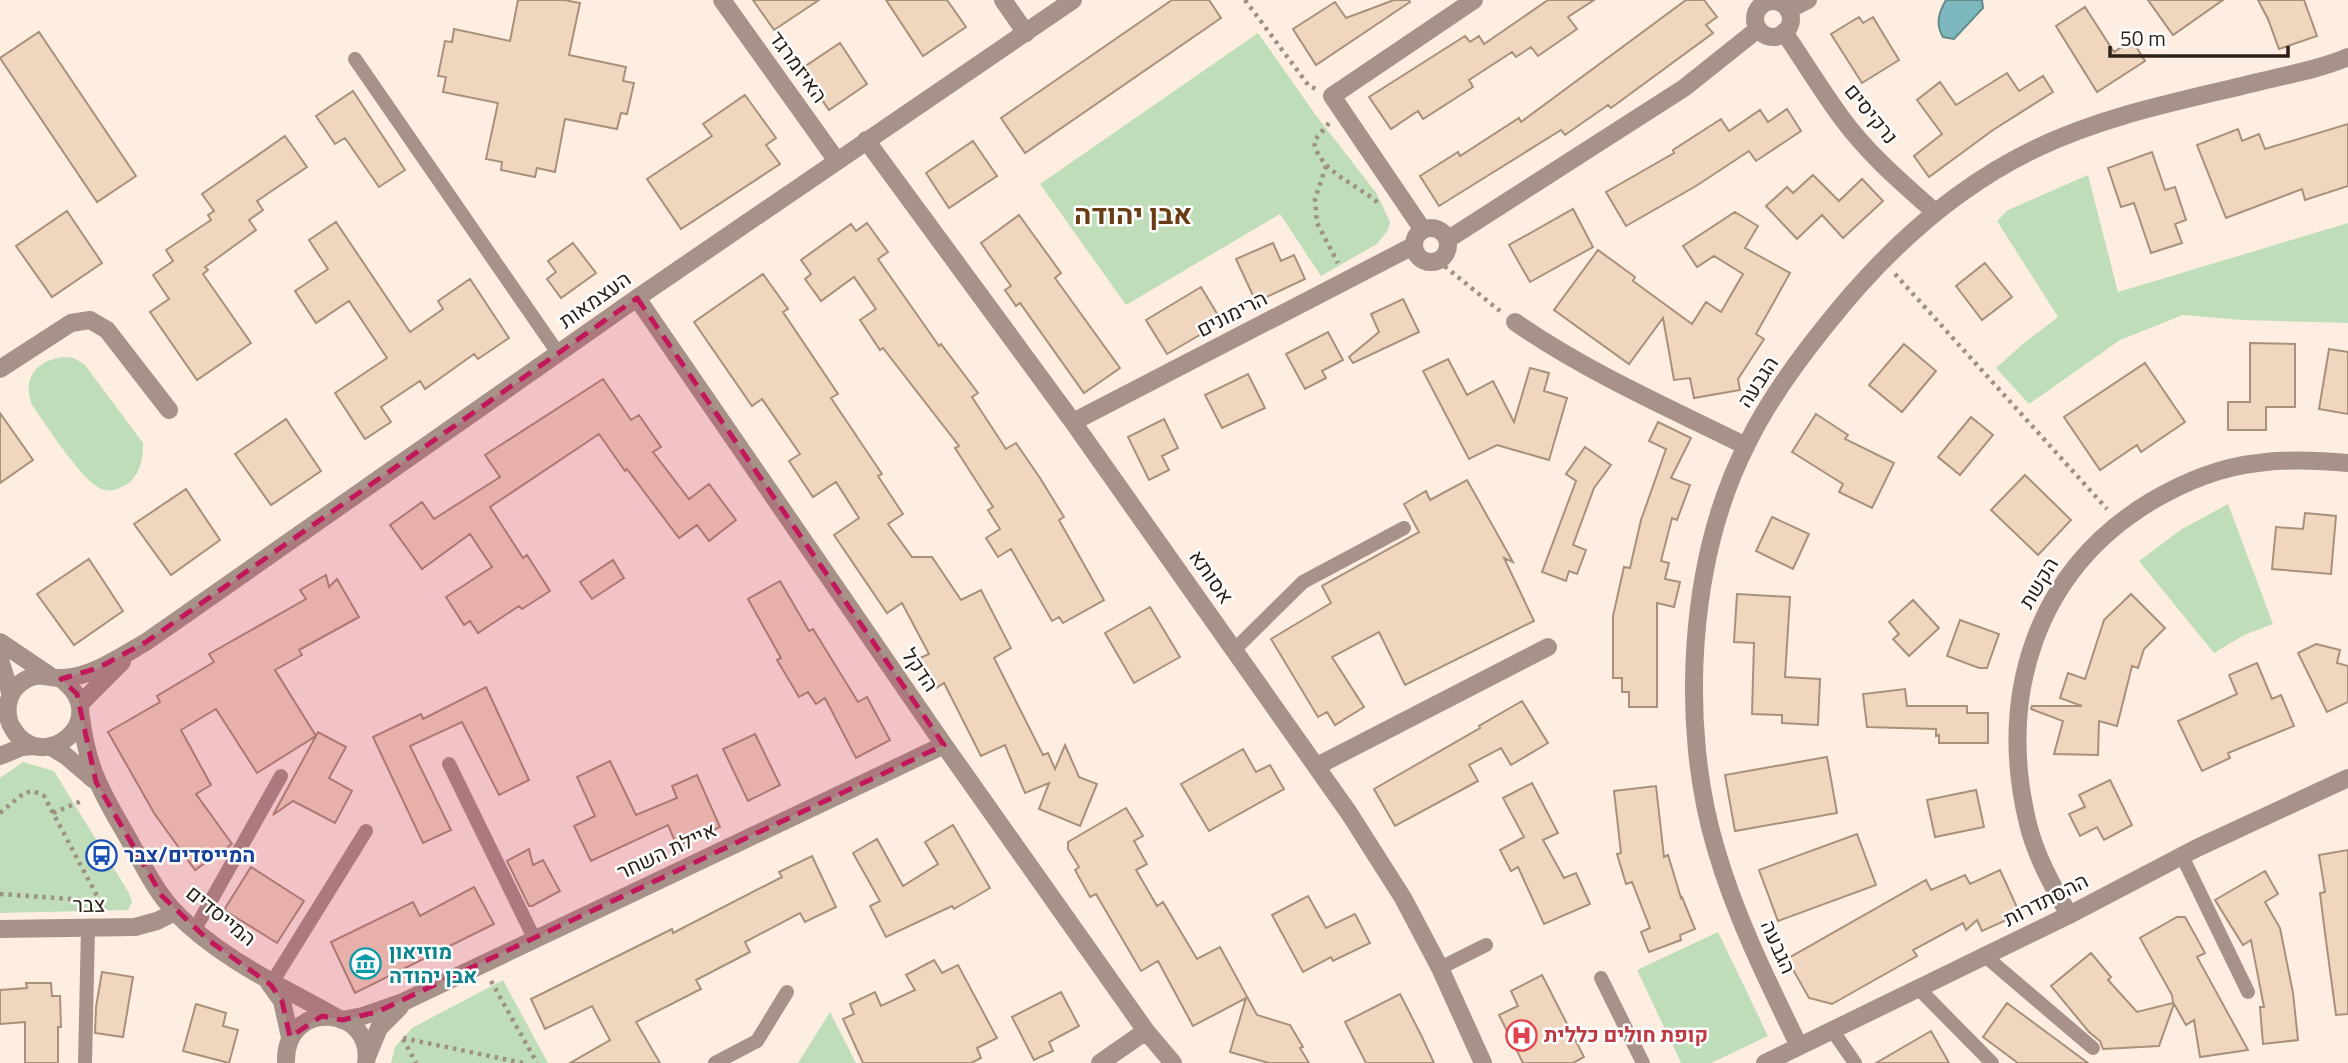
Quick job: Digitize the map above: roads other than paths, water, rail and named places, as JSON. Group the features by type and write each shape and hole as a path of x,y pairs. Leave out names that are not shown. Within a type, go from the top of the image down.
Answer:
{"street":[{"name":"האיזמרגד","path":"722,0 837,161"},
{"path":"1003,0 1026,33"},
{"name":"העצמאות","path":"80,709 108,675 146,642 866,139 1073,0"},
{"path":"1423,230 1337,103 1474,0"},
{"path":"1788,10 1808,0"},
{"path":"1779,2 1788,10 1790,22 1784,32 1769,36 1758,29 1755,16 1759,3 1779,2"},
{"path":"1447,240 1684,88 1758,29"},
{"name":"נרקיסים","path":"1784,32 1849,127 1891,172 1935,212"},
{"name":"הגבעה","path":"1799,1046 1755,954 1715,847 1702,787 1695,723 1699,608 1709,551 1746,446 1778,390 1857,285 1906,235 1988,176 2034,149 2087,127 2348,57"},
{"name":"אסותא","path":"866,139 1073,422 1317,766 1388,872 1440,968 1483,1063"},
{"path":"1428,228 1440,231 1447,240 1447,252 1433,262 1423,261 1418,257 1413,246 1415,238 1428,228"},
{"name":"הרימונים","path":"1073,422 1413,246"},
{"name":"הדקל","path":"637,298 944,744 1146,1031 1173,1063"},
{"path":"0,369 71,323 90,320 107,330 169,410"},
{"path":"1515,322 1557,352 1746,446"},
{"name":"הקשת","path":"2069,915 2046,874 2029,827 2021,792 2019,758 2019,702 2029,655 2042,619 2064,578 2091,548 2119,523 2172,489 2216,472 2270,462 2297,460 2348,463"},
{"path":"0,642 71,686 80,709 73,733 65,741 22,747 0,756"},
{"name":"העצמאות","path":"55,677 98,668 146,642"},
{"path":"1317,766 1548,647"},
{"path":"0,660 11,695 0,739"},
{"path":"11,695 25,680 37,675 55,677"},
{"name":"המייסדים","path":"80,709 86,751 99,787 157,888 175,912 195,929 266,977 358,1031 365,1043 367,1060"},
{"path":"8,715 16,734 42,746"},
{"name":"איילת השחר","path":"286,1053 298,1027 309,1020 322,1016 363,1016 411,998 944,744"},
{"name":"המייסדים","path":"42,746 66,755 99,787"},
{"name":"ההסתדרות","path":"1765,1063 2069,915 2182,856 2348,778"},
{"name":"צבר","path":"0,929 114,928 145,925 175,912"},
{"name":"המייסדים","path":"266,977 282,1001 286,1053"},
{"name":"איילת השחר","path":"367,1060 379,1028 411,998"},
{"path":"1100,1063 1146,1031"}],"lane":[{"path":"355,59 558,353"},
{"path":"1234,650 1303,582 1404,528"},
{"path":"449,764 535,940"},
{"path":"195,929 281,776"},
{"path":"266,977 366,831"},
{"path":"2182,856 2248,992"},
{"path":"85,1063 88,928"},
{"path":"1440,968 1486,945"},
{"path":"1985,956 2093,1048"},
{"path":"1601,978 1643,1063"},
{"path":"1919,988 1992,1063"},
{"path":"715,1063 757,1041 787,992"},
{"path":"1832,1030 1855,1063"}],"water":[{"path":"1946,0 1982,0 1983,8 1954,39 1943,37 1939,27 1940,14"}],"place":[{"name":"המייסדים/צבר","path":"101,855"},
{"name":"מוזיאון אבן יהודה","path":"366,964"},
{"name":"קופת חולים כללית","path":"1521,1035"}],"district":[{"name":"אבן יהודה","path":"1133,214"}]}
